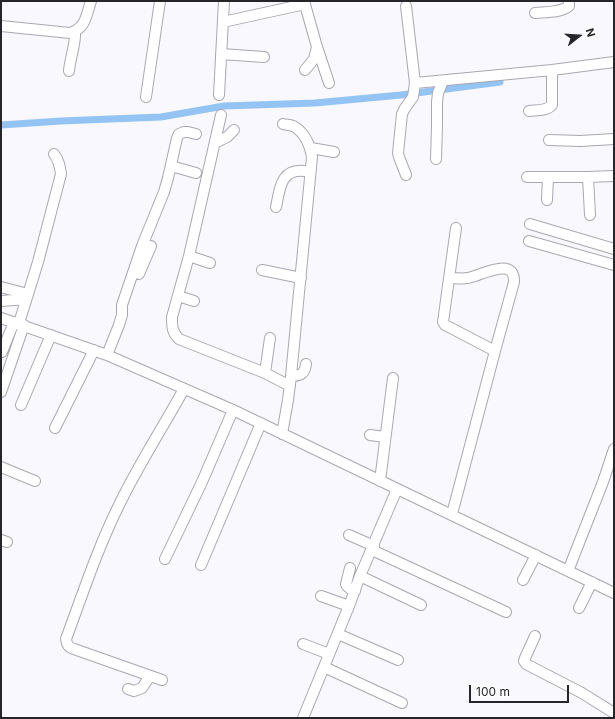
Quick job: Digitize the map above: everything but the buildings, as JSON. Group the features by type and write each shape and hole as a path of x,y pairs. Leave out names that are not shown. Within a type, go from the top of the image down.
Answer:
{"street":[{"path":"1,26 70,33 82,26 90,1"},
{"path":"146,97 160,1"},
{"path":"219,95 224,1"},
{"path":"534,13 566,8 569,6 569,1"},
{"path":"223,22 305,2 317,47 329,83"},
{"path":"406,6 414,89 402,114 398,153 406,175"},
{"path":"69,71 69,64 76,39 75,31"},
{"path":"305,70 314,59 317,47"},
{"path":"221,54 264,57"},
{"path":"414,89 614,62"},
{"path":"529,110 547,109 552,105 552,70"},
{"path":"436,159 437,102 441,86"},
{"path":"221,115 189,256 172,317 174,334 179,339 265,373 290,381"},
{"path":"282,434 290,381 301,278 308,172 312,157 311,148 303,134 294,127 283,124"},
{"path":"214,143 226,137 234,130"},
{"path":"122,315 123,301 142,246 164,192 177,138 179,134 184,132 196,134"},
{"path":"549,140 580,141 614,139"},
{"path":"311,148 334,152"},
{"path":"1,392 61,174 60,165 54,154"},
{"path":"171,166 196,174"},
{"path":"276,207 285,176 290,172 299,170 308,172"},
{"path":"527,177 614,176"},
{"path":"547,200 548,177"},
{"path":"588,177 590,215"},
{"path":"530,224 614,249"},
{"path":"456,228 444,322 445,325 495,351"},
{"path":"529,241 614,265"},
{"path":"107,355 151,246"},
{"path":"189,256 210,263"},
{"path":"449,278 468,278 504,268 509,269 514,277 514,282 452,514"},
{"path":"262,270 301,278"},
{"path":"1,288 27,298"},
{"path":"178,296 194,301"},
{"path":"1,301 27,298"},
{"path":"1,318 19,323 107,355 233,410 614,593"},
{"path":"2,352 19,323"},
{"path":"21,405 51,335"},
{"path":"265,373 270,338"},
{"path":"55,428 94,350"},
{"path":"290,381 302,374 305,370 306,364"},
{"path":"380,481 393,378"},
{"path":"162,680 69,647 66,644 66,639 100,549 120,504 184,389"},
{"path":"165,559 202,482 233,410"},
{"path":"201,565 261,423"},
{"path":"370,435 386,437"},
{"path":"568,571 603,482 614,449"},
{"path":"1,467 35,481"},
{"path":"306,717 354,591 397,489"},
{"path":"350,535 373,548 506,612"},
{"path":"523,580 536,555"},
{"path":"350,568 346,586 354,591"},
{"path":"360,576 422,605"},
{"path":"579,608 592,582"},
{"path":"321,596 349,606"},
{"path":"338,634 398,660"},
{"path":"535,636 524,661 526,664 582,693 614,713"},
{"path":"303,644 330,654"},
{"path":"324,667 402,703"},
{"path":"128,689 134,691 142,688 150,676"}],"waterway":[{"path":"1,125 161,117 224,106 315,103 401,95 500,82"}]}
